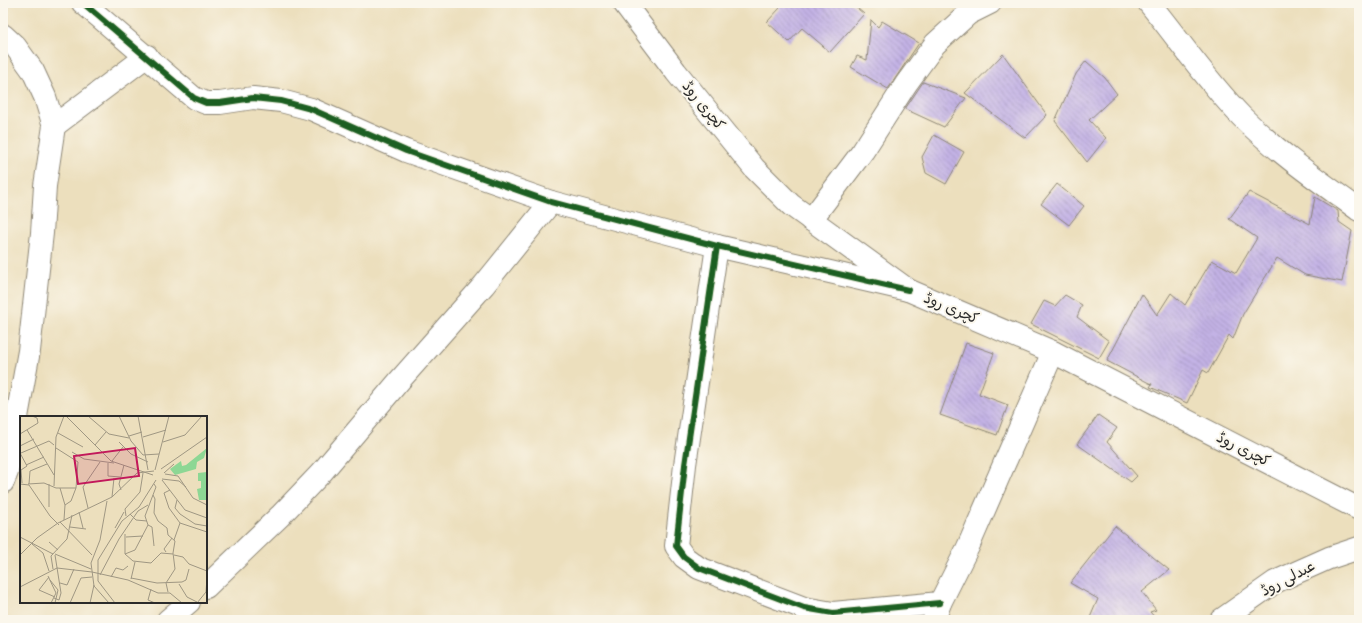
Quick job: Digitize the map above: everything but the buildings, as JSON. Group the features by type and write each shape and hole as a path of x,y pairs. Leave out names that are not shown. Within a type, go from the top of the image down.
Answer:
{"street":[{"path":"83,3 194,98 206,103 220,103 253,98 281,100 311,109 406,151 551,202 718,246 908,290"},
{"name":"کچری روڈ","path":"624,3 676,72 754,168 792,205 908,290 1053,352 1359,509"},
{"path":"811,220 863,152 906,84 935,44 968,14 990,3"},
{"path":"1149,3 1201,72 1242,117 1296,165 1359,210"},
{"path":"3,35 15,46 33,71 45,97 54,126 45,186 42,233 29,351 7,472 3,482"},
{"path":"54,126 146,56"},
{"path":"207,586 280,516 322,472 400,380 484,285 551,202"},
{"path":"718,246 686,458 676,546 684,557 699,568 803,614 937,612 968,547 1053,352"},
{"name":"عبدلی روڈ","path":"1221,620 1275,582 1328,558 1359,548"},
{"path":"168,620 188,603"}],"cycle path":[{"path":"83,3 194,98 206,103 220,103 253,98 281,101 311,109 406,151 551,202 717,246 908,290"},
{"path":"717,246 685,465 676,546 684,557 699,568 804,608 833,613 940,603"}]}
